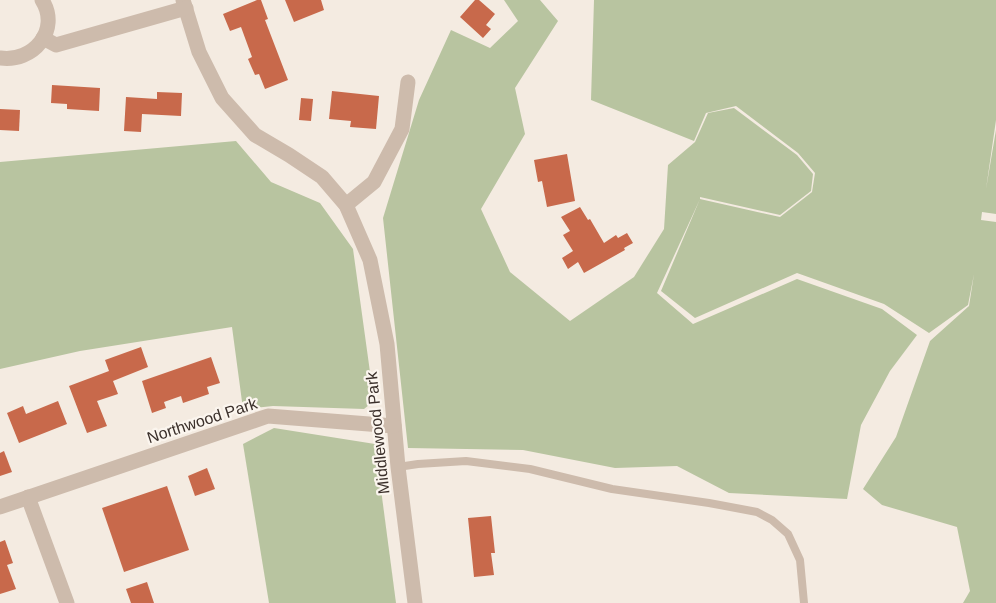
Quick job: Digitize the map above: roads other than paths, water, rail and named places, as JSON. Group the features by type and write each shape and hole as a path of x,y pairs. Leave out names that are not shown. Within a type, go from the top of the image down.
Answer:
{"street":[{"path":"0,58 24,56 35,49 43,38 47,28 48,14 42,0"},
{"path":"43,38 56,45 184,4"},
{"name":"Middlewood Park","path":"184,4 199,52 222,98 255,135 322,177 346,205 370,260 387,344 398,467 415,603"},
{"path":"346,205 374,182 402,129 408,82"},
{"name":"Northwood Park","path":"0,507 268,416 394,426"},
{"path":"28,497 67,603"}],"lane":[{"path":"398,467 466,461 508,466 530,469 612,489 757,512 772,520 788,534 800,560 804,603"}]}
